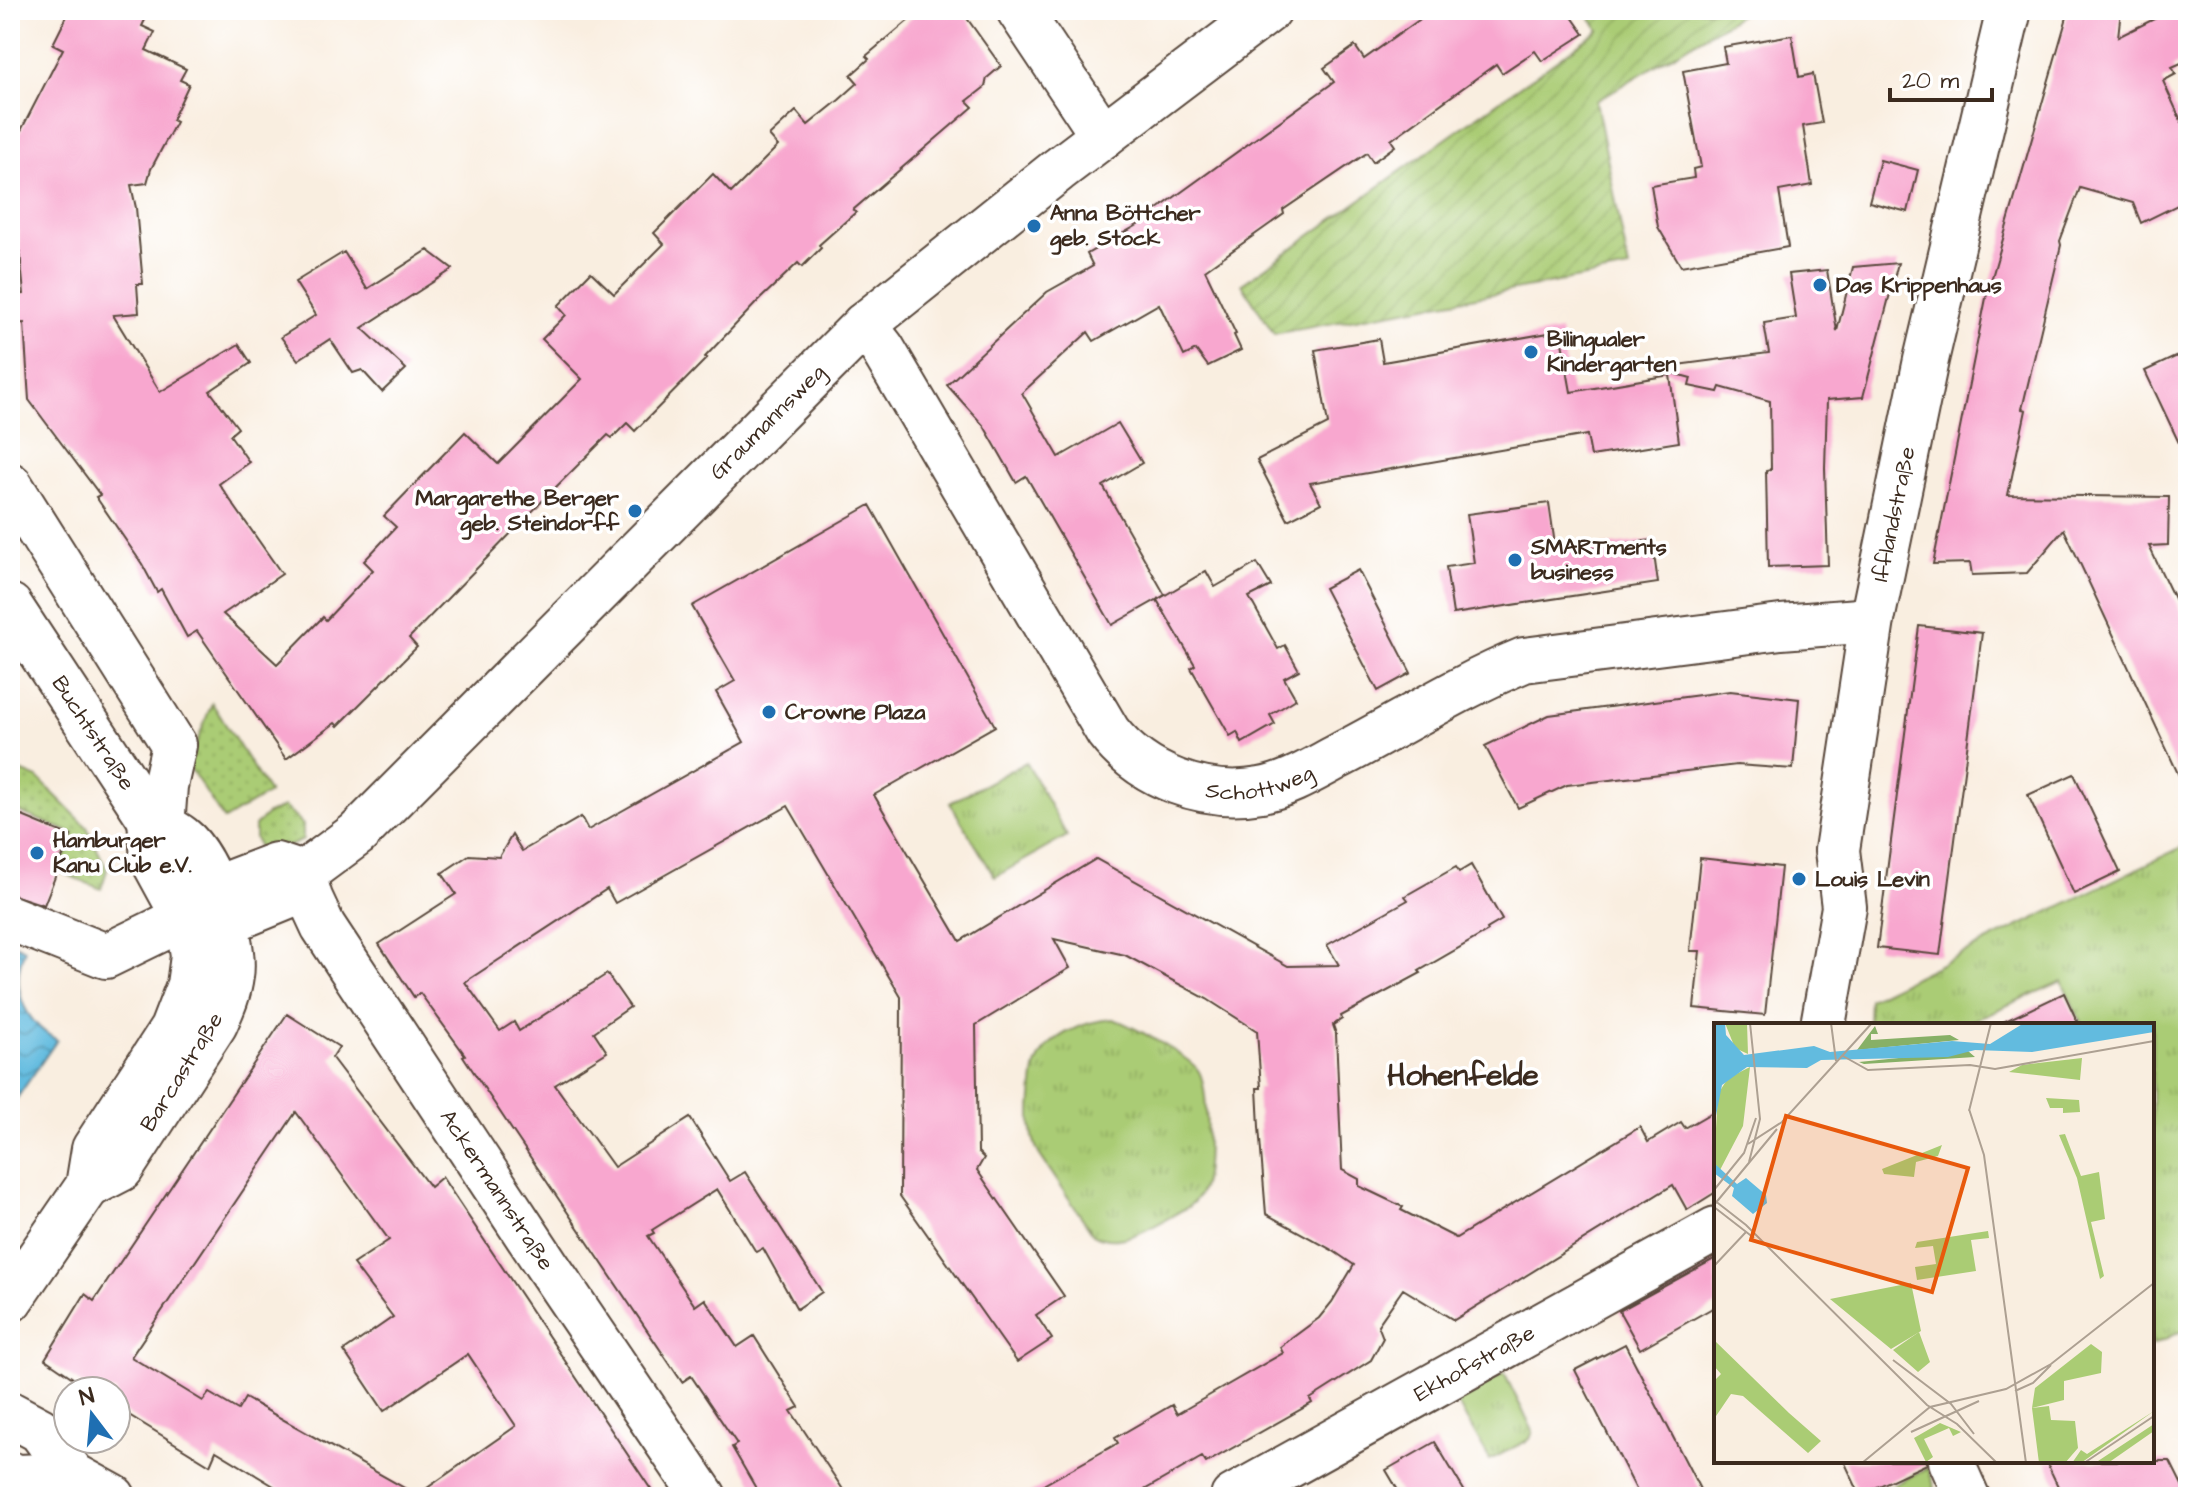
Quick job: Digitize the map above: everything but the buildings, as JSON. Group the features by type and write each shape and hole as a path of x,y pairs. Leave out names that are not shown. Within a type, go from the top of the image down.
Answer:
{"street":[{"path":"1019,10 1103,136"},
{"name":"Graumannsweg","path":"303,874 357,834 864,325 1103,136 1269,10"},
{"name":"Ifflandstraße","path":"1823,1023 1844,907 1837,850 1872,620 1926,360 2009,10"},
{"name":"Schottweg","path":"864,325 882,348 1108,732 1130,758 1146,769 1182,783 1212,790 1243,792 1279,785 1524,660 1781,627 1872,620"},
{"path":"10,485 174,745 156,823"},
{"name":"Buchtstraße","path":"10,606 156,823 153,860 198,914"},
{"path":"10,918 106,956 198,914 276,865 303,874"},
{"name":"Ackermannstraße","path":"303,874 323,926 704,1497"},
{"name":"Barcastraße","path":"10,1300 88,1186 94,1149 172,1029 182,1007 192,969 198,914"},
{"name":"Ekhofstraße","path":"1233,1497 1714,1230"},
{"path":"10,1414 40,1430 73,1475 113,1497"},
{"path":"1952,1463 1967,1497"},
{"path":"10,1474 17,1477 73,1475"}],"green space":[{"path":"1585,10 1748,10 1596,101 1629,269 1274,334 1242,284 1599,30"},
{"path":"212,703 269,793 224,820 188,765"},
{"path":"1026,762 1067,836 995,877 950,803"},
{"path":"16,769 38,778 87,827 107,870 101,889 58,871 74,834 10,808 10,782"},
{"path":"284,807 303,825 303,840 263,858 255,838 255,826 267,814"},
{"path":"2188,844 2188,1328 2154,1344 2154,1023 2081,1023 2062,981 1968,1023 1868,1023 1869,999"},
{"path":"1113,1019 1183,1057 1198,1070 1202,1078 1207,1124 1206,1158 1202,1189 1188,1207 1129,1237 1104,1239 1093,1234 1039,1154 1031,1120 1035,1070 1048,1046 1079,1027"},
{"path":"1504,1373 1533,1431 1530,1439 1490,1460 1456,1401"},
{"path":"1927,1468 1938,1497 1871,1497"}],"water":[{"path":"10,942 25,949 19,976 22,1001 35,1023 57,1040 10,1108"}],"place":[{"name":"Anna Böttcher geb. Stock","path":"1034,226"},
{"name":"Das Krippenhaus","path":"1820,285"},
{"name":"Bilingualer Kindergarten","path":"1531,352"},
{"name":"Margarethe Berger geb. Steindorff","path":"635,511"},
{"name":"SMARTments business","path":"1515,560"},
{"name":"Crowne Plaza","path":"769,712"},
{"name":"Hamburger Kanu Club e.V.","path":"37,853"},
{"name":"Louis Levin","path":"1799,879"}],"district":[{"name":"Hohenfelde","path":"1463,1076"}]}
